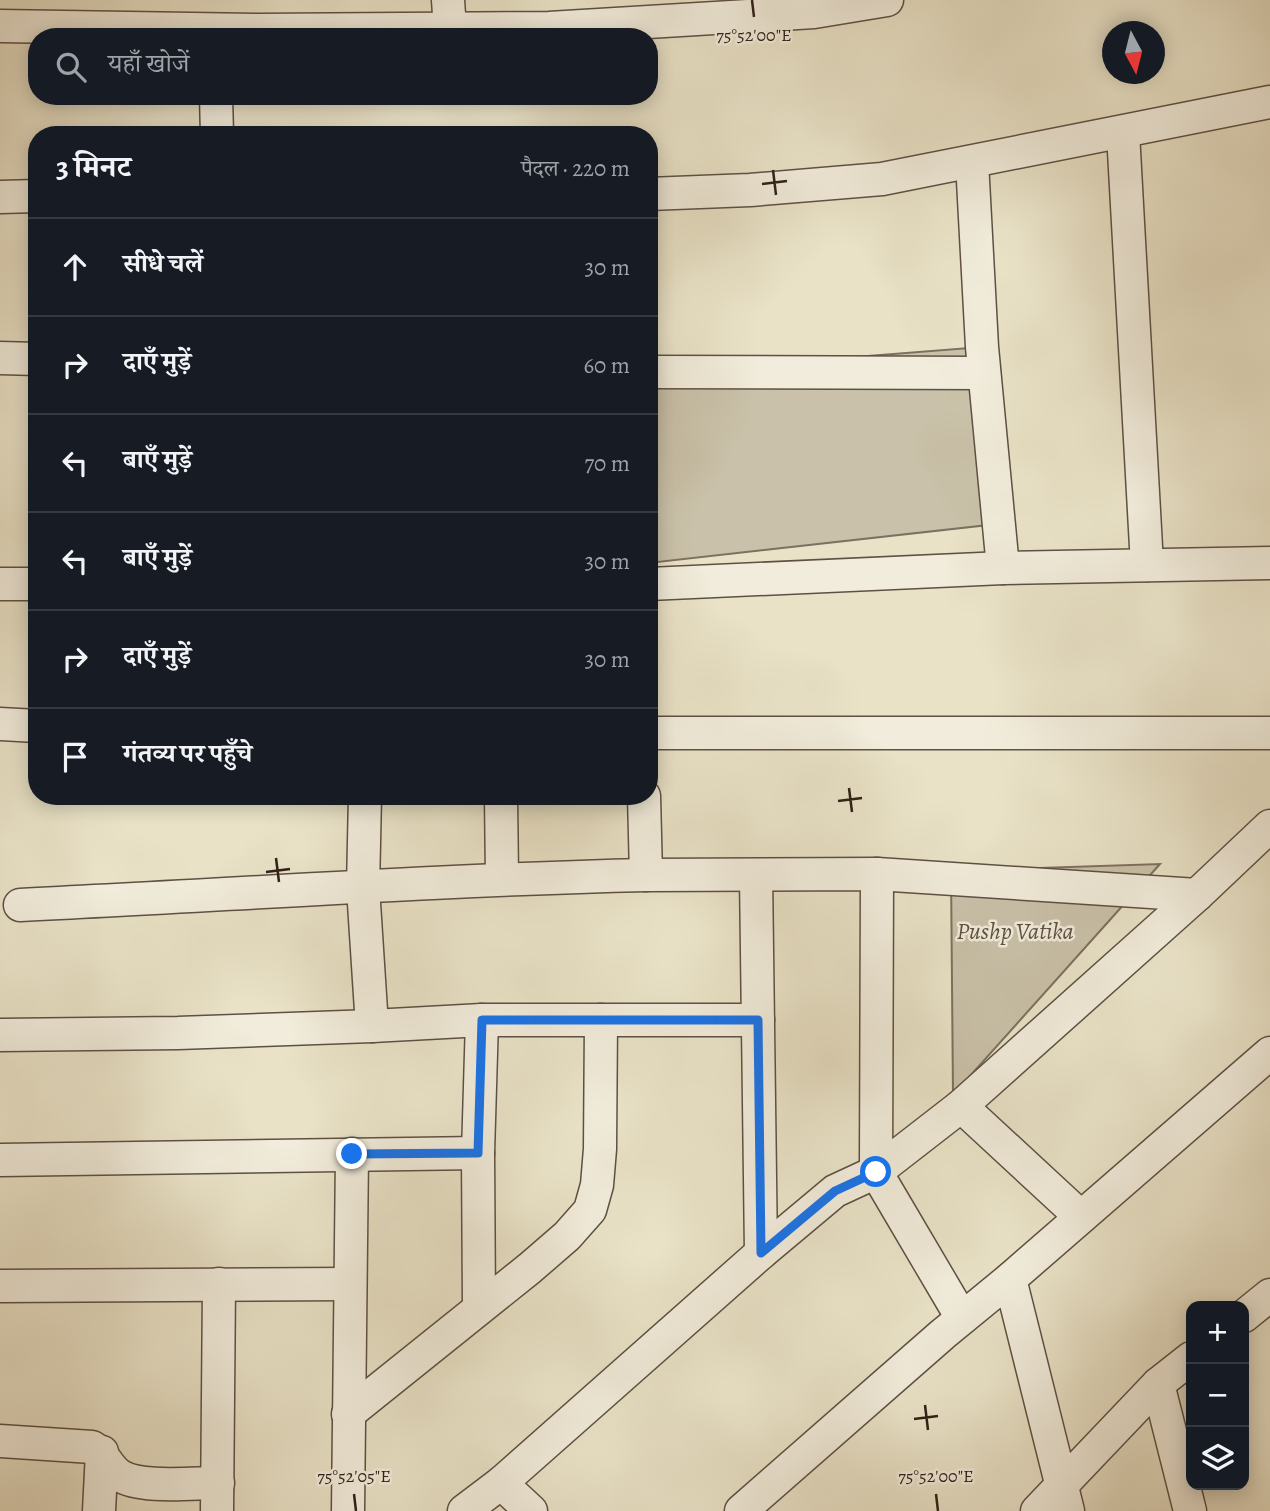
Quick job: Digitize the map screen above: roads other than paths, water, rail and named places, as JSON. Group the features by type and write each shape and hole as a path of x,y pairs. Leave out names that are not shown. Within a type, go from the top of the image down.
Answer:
{"street":[{"path":"277,28 449,14 549,28 701,9 814,12 834,4 887,0"},
{"path":"13,17 172,14 204,28"},
{"path":"658,194 750,190 882,179 1270,102"},
{"path":"216,105 217,126"},
{"path":"1123,133 1147,565"},
{"path":"972,162 984,373 1003,568"},
{"path":"0,197 28,197"},
{"path":"0,358 28,359"},
{"path":"658,372 984,373"},
{"path":"658,584 1003,568 1270,563"},
{"path":"0,584 28,584"},
{"path":"0,724 28,726"},
{"path":"658,733 1270,733"},
{"path":"365,805 363,888 372,1026"},
{"path":"501,805 502,878"},
{"path":"644,805 646,875"},
{"path":"464,1511 501,1483 835,1191 876,1172 961,1106 1270,827"},
{"path":"20,905 363,888 502,878 756,874 877,874 1197,895"},
{"path":"756,874 761,1253"},
{"path":"877,874 876,1172 962,1318"},
{"path":"0,1035 178,1033 482,1020 758,1020"},
{"path":"479,1308 478,1153 482,1020"},
{"path":"348,1414 567,1236 590,1210 598,1173 601,1020"},
{"path":"741,1511 1270,1053"},
{"path":"961,1106 1081,1217"},
{"path":"0,1160 478,1153"},
{"path":"348,1511 352,1154"},
{"path":"1010,1279 1065,1498"},
{"path":"0,1441 92,1447 102,1452 116,1474 127,1479 217,1497 219,1284"},
{"path":"0,1286 350,1284"},
{"path":"1249,1312 1270,1295"},
{"path":"1037,1511 1065,1498 1158,1384 1186,1362"},
{"path":"1158,1384 1191,1511"},
{"path":"99,1511 102,1452"},
{"path":"501,1483 531,1511"}],"park label":[{"name":"Pushp Vatika","path":"1015,931"}]}
